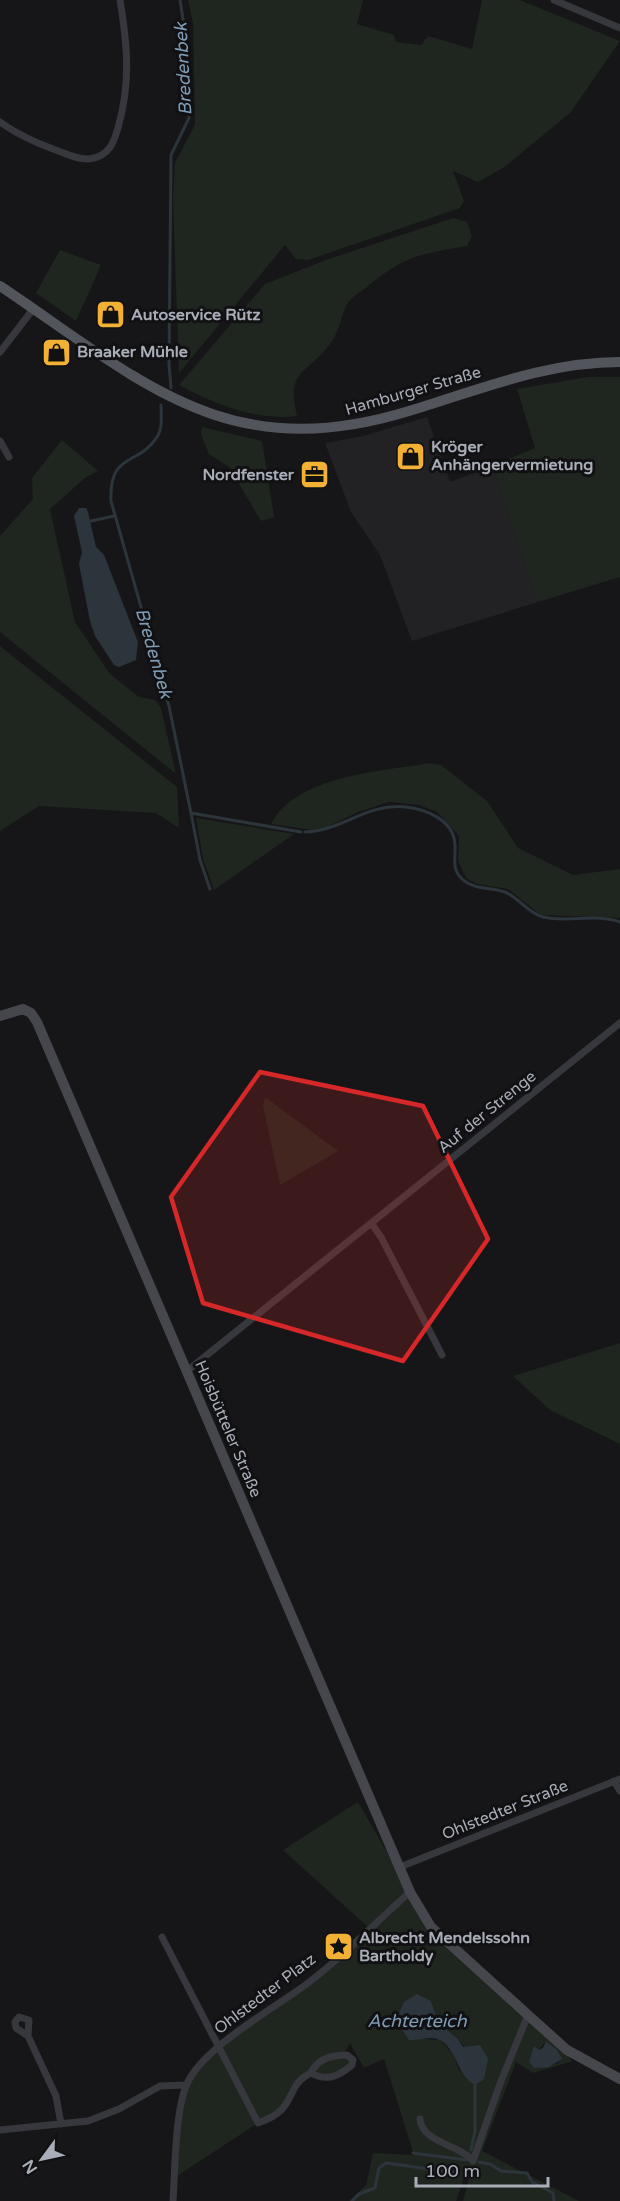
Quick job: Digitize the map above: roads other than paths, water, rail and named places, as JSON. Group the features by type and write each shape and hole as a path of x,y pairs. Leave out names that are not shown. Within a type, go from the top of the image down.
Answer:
{"main road":[{"name":"Hamburger Straße","path":"0,285 172,399 210,415 248,425 290,430 322,430 383,419 532,372 567,366 620,362"}],"street":[{"path":"0,122 33,142 83,159 100,156 111,148 126,100 128,75 128,45 120,0"},
{"path":"554,0 620,28"},
{"path":"0,352 33,308"},
{"path":"0,441 9,457"},
{"name":"Hoisbütteler Straße","path":"0,1016 22,1009 31,1013 37,1022 400,1867"},
{"name":"Auf der Strenge","path":"187,1371 620,1023"},
{"path":"371,1223 442,1355"},
{"path":"617,1780 620,1791"},
{"name":"Ohlstedter Straße","path":"400,1867 617,1780"},
{"path":"400,1867 410,1892 431,1927 567,2050 620,2079"},
{"name":"Ohlstedter Platz","path":"173,2201 186,2085 196,2067 218,2047 310,1982 410,1892"},
{"path":"162,1937 218,2047"},
{"path":"420,2119 421,2126 427,2133 466,2152 473,2161 501,2081 528,2015"},
{"path":"28,2036 56,2096 61,2124"},
{"name":"Ohlstedter Platz","path":"218,2047 258,2122 282,2112 298,2082 327,2058 344,2054 353,2060 352,2065 334,2077 318,2077 311,2073"},
{"path":"0,2130 88,2121 119,2109 160,2086 186,2085"}],"water":[{"path":"79,508 86,508 88,512 96,547 104,555 138,642 136,660 119,667 114,665 95,636 90,621 79,564 82,552 74,516"},
{"name":"Achterteich","path":"417,1994 431,2001 438,2022 458,2039 463,2047 480,2045 488,2059 484,2079 475,2085 469,2080 449,2048 437,2039 409,2040 396,2020 404,2002"},
{"path":"546,2041 557,2050 562,2059 549,2067 534,2068 529,2062 534,2046 539,2050 543,2048"}],"waterway":[{"name":"Bredenbek","path":"171,388 169,364 171,155 189,118 185,32 180,0"},
{"name":"Bredenbek","path":"161,405 160,430 157,437 142,453 126,461 120,467 112,485 111,501 169,706 191,813 301,832"},
{"path":"91,521 114,516"},
{"name":"Bredenbek","path":"305,832 331,827 378,809 405,807 422,810 438,817 450,829 455,845 456,871 467,883 505,892 533,913 543,917 552,919 602,918 620,922"},
{"path":"191,813 200,860 210,889"},
{"path":"471,2150 475,2131 475,2085"},
{"path":"413,2153 466,2160"},
{"path":"479,2162 490,2164 501,2171 527,2173 532,2182 553,2193 554,2201"},
{"path":"352,2201 359,2194 375,2188 379,2168 386,2163 457,2173"}],"place":[{"name":"Autoservice Rütz","path":"110,315"},
{"name":"Braaker Mühle","path":"56,352"},
{"name":"Kröger Anhängervermietung","path":"410,456"},
{"name":"Nordfenster","path":"315,475"},
{"name":"Albrecht Mendelssohn Bartholdy","path":"338,1947"}]}
